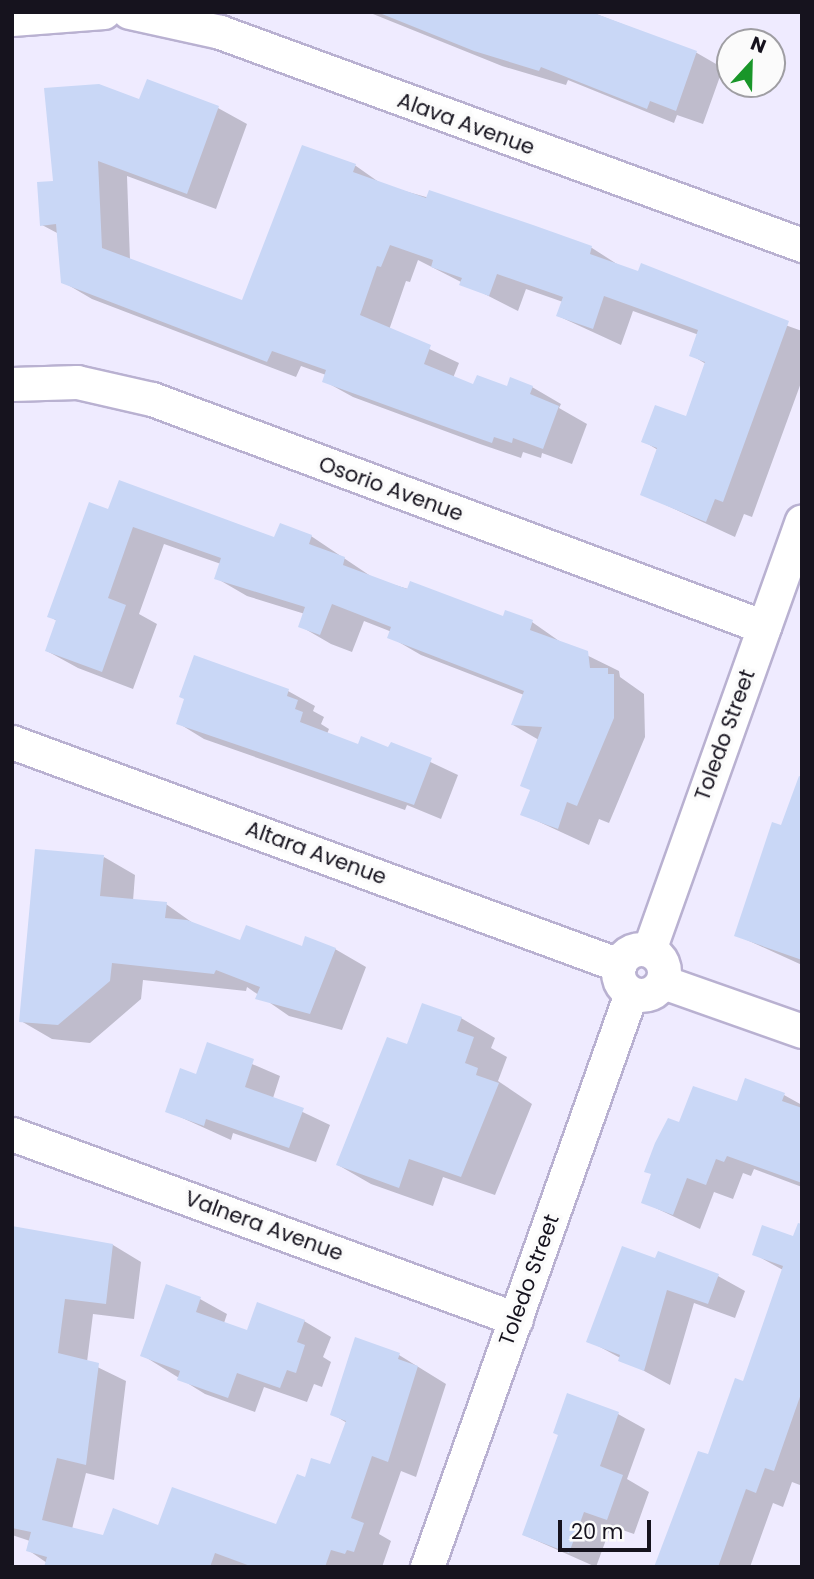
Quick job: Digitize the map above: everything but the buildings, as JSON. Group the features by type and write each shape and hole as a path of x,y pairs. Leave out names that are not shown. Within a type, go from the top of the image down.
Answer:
{"street":[{"path":"12,19 104,12"},
{"name":"Alava Avenue","path":"129,12 220,32 802,244"},
{"name":"Osorio Avenue","path":"12,384 77,382 152,399 764,627"},
{"name":"Toledo Street","path":"649,950 802,521"},
{"name":"Altara Avenue","path":"12,742 625,979"},
{"path":"649,950 661,959 663,982 650,994 625,979 627,953 649,950"},
{"name":"Toledo Street","path":"427,1567 516,1319 625,979"},
{"path":"663,982 802,1031"},
{"name":"Valnera Avenue","path":"12,1134 516,1319"}]}
